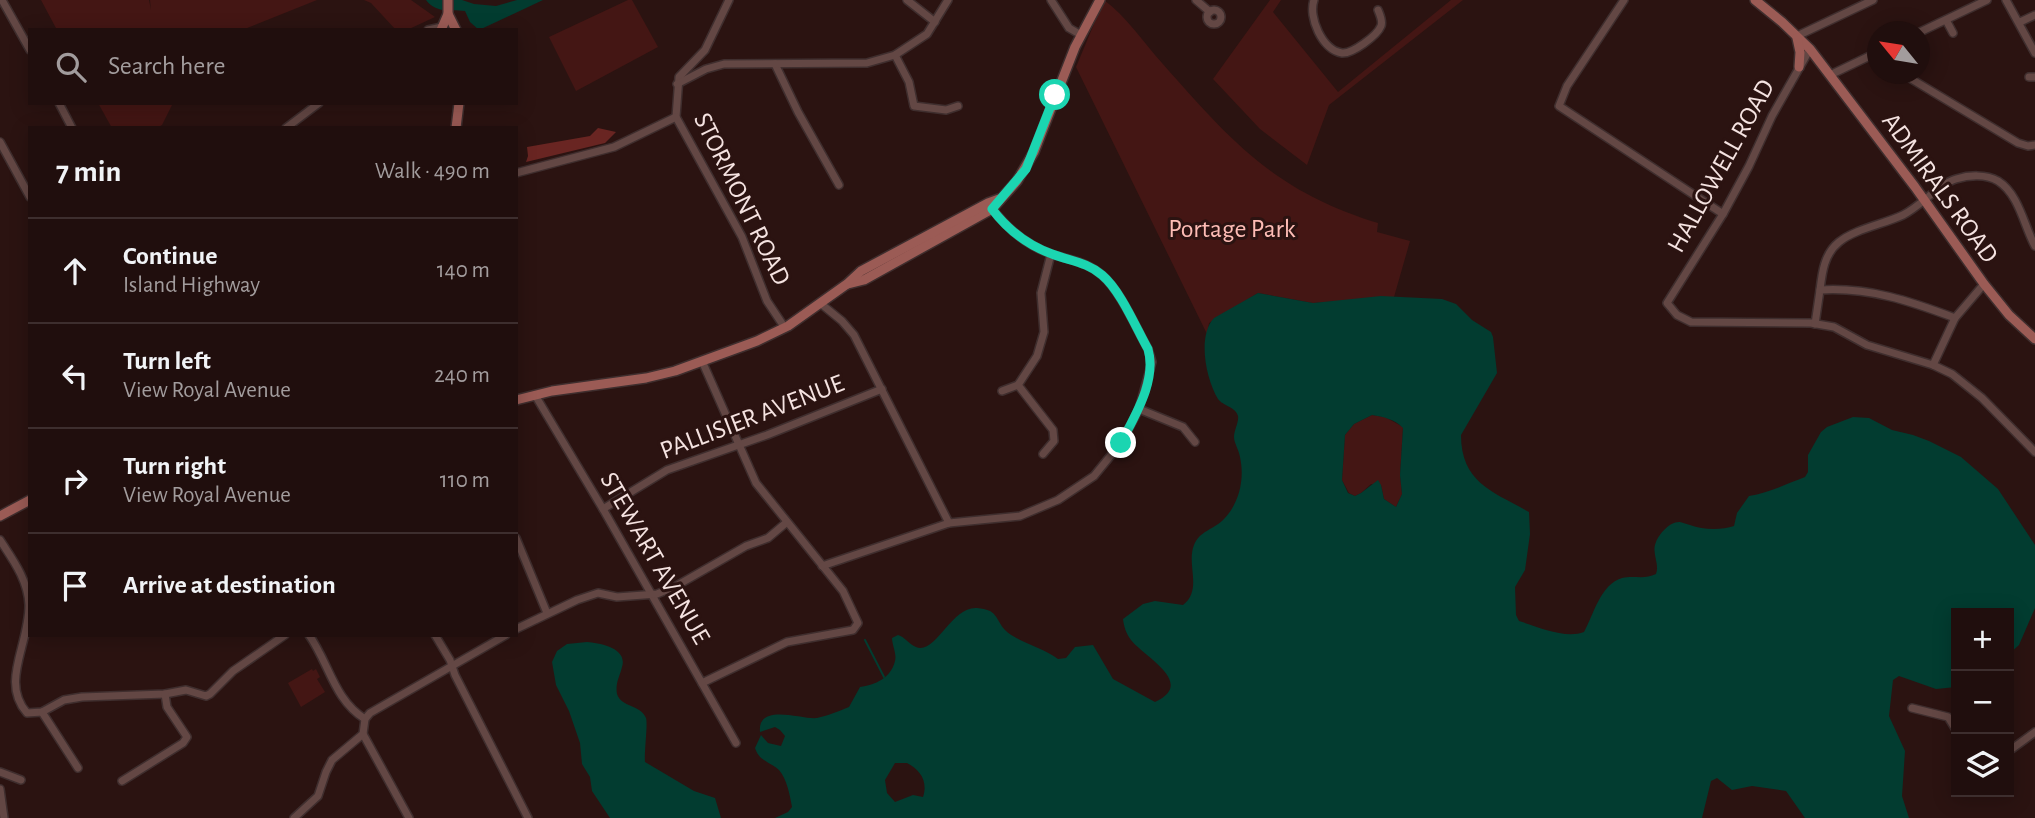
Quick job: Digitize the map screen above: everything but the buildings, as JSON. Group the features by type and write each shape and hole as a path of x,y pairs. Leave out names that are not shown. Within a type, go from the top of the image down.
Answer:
{"main road":[{"path":"447,28 448,0"},
{"path":"518,399 646,378 702,361 785,328 847,284 864,280 990,206 1026,169 1081,35 1100,0"},
{"name":"ADMIRALS ROAD","path":"1755,0 1783,22 1810,49 1925,200 1984,284 2009,315 2035,339"},
{"path":"1797,36 1799,67"},
{"path":"456,126 460,105"},
{"path":"0,516 28,501"}],"street":[{"path":"2,0 28,46"},
{"path":"677,84 681,72 709,43 729,0"},
{"path":"907,0 935,22"},
{"path":"677,84 715,66 867,63 895,55 927,34 948,0"},
{"path":"1051,0 1069,28 1081,35"},
{"path":"1196,0 1210,12"},
{"path":"1314,0 1311,10 1315,26 1327,43 1339,53 1353,51 1381,27 1378,10"},
{"path":"1624,0 1567,86 1559,106 1723,214"},
{"path":"1797,36 1873,0"},
{"path":"1930,27 1987,0"},
{"path":"2006,0 2035,53"},
{"path":"2020,22 2035,15"},
{"path":"1946,20 1953,33"},
{"name":"HALLOWELL ROAD","path":"1810,49 1723,214 1667,303 1677,315 1698,323 1815,324"},
{"path":"895,55 909,82 914,106 946,110 957,106"},
{"path":"1830,75 1867,58"},
{"path":"775,64 838,185"},
{"name":"STORMONT ROAD","path":"677,84 676,117 742,237 767,302 785,328"},
{"path":"1920,84 2018,143 2035,145"},
{"path":"60,105 71,126"},
{"path":"289,126 315,105"},
{"path":"518,172 614,147 676,117"},
{"path":"0,142 28,193"},
{"path":"2035,246 2012,194 1998,181 1979,175 1954,179 1905,214 1838,243 1824,265 1815,324 1834,327 1867,345 1933,365 1952,374 1982,398 2035,452"},
{"path":"822,566 949,523 1020,516 1058,500 1094,476 1121,443 1139,409 1152,362 1148,349 1104,276 1087,264 1051,254 1009,230 990,206"},
{"path":"1002,391 1018,385 1037,356 1044,332 1041,293 1051,254"},
{"path":"1933,365 1955,318 1984,284"},
{"path":"1820,290 1886,294 1955,318"},
{"path":"820,303 854,335 949,523"},
{"path":"702,361 737,445 756,482 843,591 858,626 853,630 787,642 702,683"},
{"path":"1018,385 1053,430 1054,441 1043,454"},
{"name":"PALLISIER AVENUE","path":"603,509 667,470 767,435 882,389"},
{"name":"STEWART AVENUE","path":"535,395 653,595 736,743"},
{"path":"1139,409 1184,427 1195,442"},
{"path":"518,628 547,613 598,593 617,597 653,595 676,586 746,546 768,538 787,522"},
{"path":"0,540 21,573 28,600"},
{"path":"518,543 547,613"},
{"path":"6,671 24,632 28,612"},
{"path":"8,695 27,713 42,712 72,698 165,694 186,690 205,696 233,671 282,637"},
{"path":"310,637 340,695 350,708 365,719"},
{"path":"436,637 527,816 518,818"},
{"path":"409,818 363,734 365,719 370,713 503,637"},
{"path":"122,780 183,743 187,737 167,707 165,694"},
{"path":"1912,708 1948,717 1951,722"},
{"path":"42,712 78,768"},
{"path":"2014,747 2035,732"},
{"path":"294,818 318,796 332,760 363,734"},
{"path":"0,772 21,780"},
{"path":"0,789 4,818"}],"green space":[{"path":"41,0 149,0 151,10 150,0 317,0 247,28 56,28"},
{"path":"364,0 411,0 435,17 411,28 394,28 371,3"},
{"path":"632,0 658,47 576,91 549,37"},
{"name":"Portage Park","path":"1104,0 1127,22 1211,117 1257,161 1310,196 1378,223 1377,232 1410,241 1394,297 1313,303 1258,293 1209,323 1207,334 1076,67"},
{"name":"Portage Park","path":"1270,0 1281,0 1273,12 1338,92 1451,0 1463,0 1329,105 1307,165 1260,129 1213,79"},
{"path":"99,105 172,105 160,126 111,126"},
{"path":"1372,415 1385,417 1403,427 1400,475 1402,494 1396,507 1384,499 1381,485 1371,484 1355,496 1349,493 1342,480 1345,435 1354,424"},
{"path":"316,669 320,677 317,679 325,692 301,707 288,683"}],"shaded area":[{"path":"598,128 616,132 605,143 526,162 527,147 590,136"}],"water":[{"path":"426,0 462,0 496,6 517,0 543,0 483,28 477,28 470,22 465,11 439,9"},
{"path":"1258,293 1313,303 1381,296 1442,299 1456,304 1472,320 1491,332 1497,373 1461,435 1462,451 1473,475 1482,484 1529,512 1530,534 1525,570 1515,587 1516,615 1519,621 1560,633 1584,632 1598,601 1614,582 1622,578 1656,574 1656,542 1669,526 1680,522 1706,529 1734,526 1737,513 1749,496 1805,477 1808,472 1808,455 1821,432 1853,417 1869,418 1892,430 1929,441 1961,457 1998,489 2035,545 2035,608 2019,645 2014,650 2014,608 1951,608 1951,688 1936,689 1899,676 1893,680 1889,716 1905,751 1902,796 1909,818 1805,818 1786,791 1752,786 1732,790 1717,778 1711,781 1702,818 775,818 792,807 782,774 762,759 755,748 761,735 768,743 781,746 785,736 775,727 760,732 761,723 766,717 782,714 817,718 849,707 860,687 877,682 890,672 895,658 892,638 898,635 916,647 923,648 959,614 968,609 989,610 1010,634 1058,659 1066,658 1075,647 1093,645 1113,679 1155,702 1167,695 1171,687 1169,678 1131,640 1123,619 1143,604 1155,601 1183,605 1189,599 1193,584 1194,545 1206,531 1228,515 1239,492 1241,466 1234,437 1238,416 1218,399 1210,380 1205,358 1209,326 1214,318","holes":["1372,415 1393,420 1403,428 1400,475 1402,494 1396,507 1384,499 1378,480 1355,496 1348,493 1342,480 1345,435 1354,424","895,763 907,763 920,773 924,781 923,797 913,795 895,802 887,793 885,780"]},
{"path":"587,642 612,648 621,655 623,661 617,694 646,718 645,762 694,791 715,798 721,818 610,818 592,791 590,777 582,764 580,743 556,685 552,662 557,651 567,644"}],"waterway":[{"path":"865,640 884,677"}],"route":[{"path":"1055,95 1026,169 992,209 1009,230 1024,240 1051,254 1087,264 1104,276 1148,349 1152,362 1147,385 1139,409 1121,443"}]}
